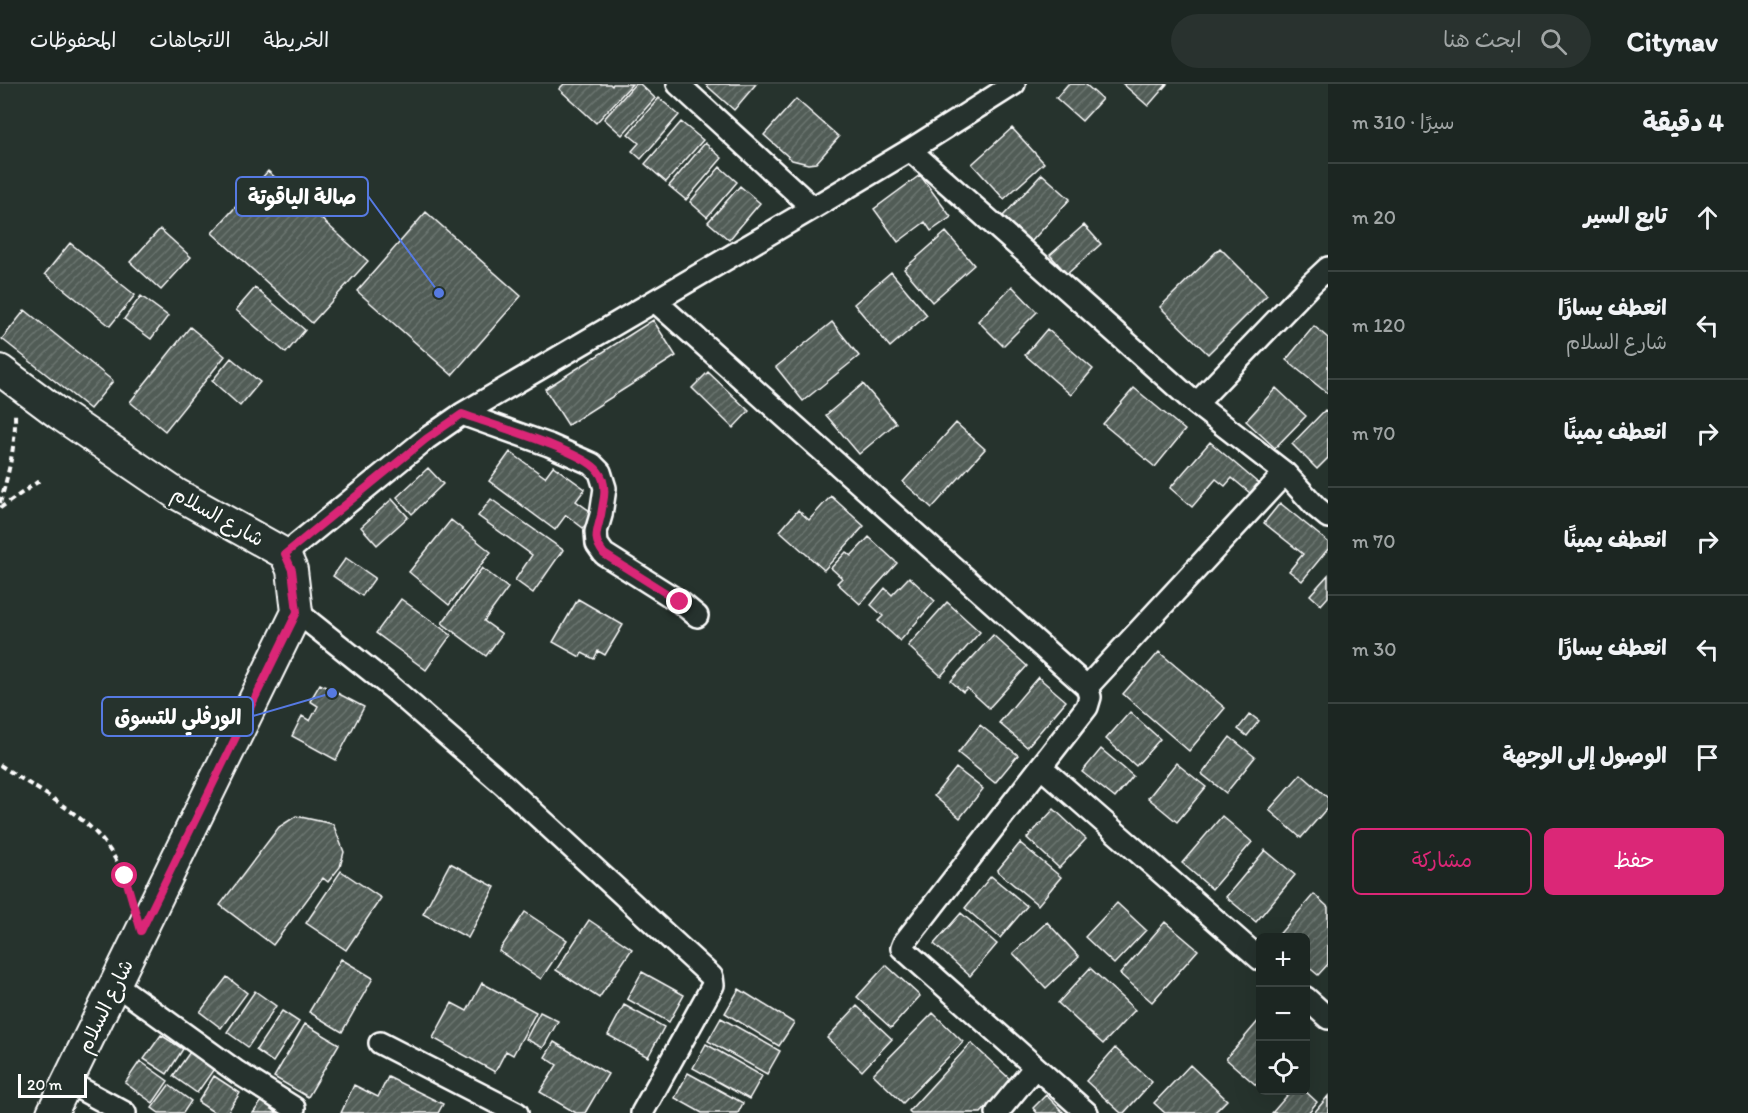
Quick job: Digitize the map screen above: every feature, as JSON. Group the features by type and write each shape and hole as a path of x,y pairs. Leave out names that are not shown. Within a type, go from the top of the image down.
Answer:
{"main road":[{"name":"شارع السلام","path":"4,373 59,414 175,493 285,554 292,570 297,612 52,1113"}],"street":[{"path":"678,84 813,208"},
{"path":"285,554 417,446 462,414 813,208 1014,84"},
{"path":"910,150 1196,404 1285,473 1324,507"},
{"path":"1196,404 1328,268"},
{"path":"655,301 1087,687 1090,697 1087,706 902,948 1087,1113"},
{"path":"462,414 549,445 592,464 600,472 605,488 596,532 597,544 604,554 680,602 697,616"},
{"path":"1087,687 1285,473"},
{"path":"297,612 396,691 504,784 712,977 713,986 651,1110"},
{"path":"1041,766 1256,955"},
{"path":"115,984 237,1072 294,1108"},
{"path":"1310,1002 1328,1018"},
{"path":"380,1042 517,1113"},
{"path":"997,1113 1035,1067"},
{"path":"68,1082 125,1113"}],"path":[{"path":"0,502 9,472 15,429 15,410 4,373"},
{"path":"0,508 39,481"},
{"path":"0,765 72,813 96,834 112,853 125,876 141,931"}],"building":[{"path":"564,84 610,84 612,86 613,84 632,84 596,123 559,89"},
{"path":"635,84 640,84 655,98 622,135 604,119"},
{"path":"705,84 756,84 734,110"},
{"path":"1068,84 1085,84 1102,99 1082,121 1056,98"},
{"path":"1123,84 1167,84 1148,106"},
{"path":"659,98 679,115 641,159 632,151 639,143 628,134"},
{"path":"796,99 839,137 816,163 808,164 792,160 764,135"},
{"path":"681,122 703,140 666,182 645,164"},
{"path":"1012,128 1044,163 1004,199 972,164"},
{"path":"705,143 722,158 686,200 669,186"},
{"path":"720,167 737,182 707,217 690,202"},
{"path":"268,171 368,261 312,323 212,233"},
{"path":"1042,174 1070,199 1031,242 1003,216"},
{"path":"920,175 951,217 931,231 925,222 898,242 874,209"},
{"path":"740,186 760,203 729,240 708,222"},
{"path":"426,212 521,296 452,375 357,291"},
{"path":"1084,225 1101,244 1067,274 1050,255"},
{"path":"160,229 191,257 161,290 130,262"},
{"path":"946,232 974,265 932,302 904,269"},
{"path":"70,243 135,295 110,326 45,274"},
{"path":"1220,248 1267,295 1208,354 1160,307"},
{"path":"891,272 927,315 890,347 854,304"},
{"path":"1012,286 1037,312 1003,346 978,321"},
{"path":"255,288 305,330 286,353 236,310"},
{"path":"141,296 168,316 151,339 124,319"},
{"path":"25,310 113,381 90,409 2,339"},
{"path":"653,320 676,356 568,425 545,389"},
{"path":"832,322 859,356 803,401 776,367"},
{"path":"1314,326 1328,338 1327,393 1286,360"},
{"path":"190,327 225,356 165,431 130,402"},
{"path":"1047,329 1093,369 1071,395 1025,355"},
{"path":"231,358 260,382 240,406 212,381"},
{"path":"708,372 749,411 733,428 692,388"},
{"path":"863,384 896,423 859,454 826,415"},
{"path":"1134,388 1185,430 1155,467 1103,424"},
{"path":"1276,388 1306,416 1275,448 1246,421"},
{"path":"1325,410 1328,413 1328,458 1317,469 1292,444"},
{"path":"956,423 985,449 932,508 903,482"},
{"path":"1210,442 1258,483 1250,493 1232,478 1225,486 1216,479 1192,507 1170,488"},
{"path":"510,452 545,477 553,466 585,489 576,501 594,514 583,528 566,515 555,530 489,481"},
{"path":"428,468 443,484 412,514 397,497"},
{"path":"831,496 864,526 824,570 780,531 798,510 809,520"},
{"path":"392,499 408,517 377,545 361,527"},
{"path":"491,499 563,550 533,593 515,580 532,555 478,516"},
{"path":"1280,503 1328,542 1328,549 1302,581 1289,571 1303,554 1264,523"},
{"path":"451,520 491,552 449,605 409,572"},
{"path":"869,537 897,563 860,604 837,583 842,578 831,568 846,552 851,556"},
{"path":"346,558 375,578 362,596 333,576"},
{"path":"482,568 508,588 484,621 502,634 486,656 442,623"},
{"path":"1328,575 1328,597 1321,605 1310,595"},
{"path":"909,577 935,601 900,641 878,621 883,616 871,605 885,588 892,595"},
{"path":"401,599 451,635 426,670 376,633"},
{"path":"578,599 623,625 605,655 598,651 594,659 582,653 580,657 553,642"},
{"path":"947,602 980,632 941,676 908,646"},
{"path":"993,635 1027,666 989,708 967,688 963,692 951,681"},
{"path":"1159,652 1225,708 1189,751 1123,694"},
{"path":"1038,677 1066,701 1027,747 999,723"},
{"path":"320,684 364,707 336,760 292,736 302,716 310,721 318,706 310,701"},
{"path":"1130,712 1160,739 1136,766 1106,739"},
{"path":"1250,714 1259,721 1247,736 1238,729"},
{"path":"980,725 1018,755 995,783 958,753"},
{"path":"1230,737 1255,757 1226,793 1202,774"},
{"path":"1101,749 1133,776 1115,798 1082,772"},
{"path":"1176,763 1206,787 1177,822 1148,798"},
{"path":"956,768 983,789 960,818 934,796"},
{"path":"1301,774 1328,798 1328,807 1301,838 1269,810"},
{"path":"1054,809 1086,839 1059,868 1027,838"},
{"path":"296,816 333,824 344,852 340,867 328,882 323,878 273,945 220,905 279,827"},
{"path":"1222,816 1252,842 1212,889 1182,863"},
{"path":"1020,843 1061,877 1038,905 997,871"},
{"path":"1265,850 1295,875 1256,922 1226,897"},
{"path":"450,863 495,887 468,938 423,914"},
{"path":"341,871 381,898 346,950 306,923"},
{"path":"991,876 1027,906 1000,938 965,908"},
{"path":"1314,894 1328,907 1328,964 1318,975 1310,968 1310,933 1280,933"},
{"path":"1117,903 1146,930 1114,964 1085,937"},
{"path":"525,912 567,940 541,979 499,951"},
{"path":"961,913 997,944 970,976 934,944"},
{"path":"589,920 632,949 599,998 556,970"},
{"path":"1047,922 1079,957 1046,988 1013,953"},
{"path":"1165,922 1198,950 1152,1002 1120,974"},
{"path":"341,959 373,978 342,1032 309,1012"},
{"path":"886,965 920,996 891,1028 857,997"},
{"path":"1090,968 1135,1010 1103,1044 1058,1003"},
{"path":"642,972 684,995 669,1022 627,999"},
{"path":"227,977 247,993 221,1028 200,1012"},
{"path":"482,983 536,1012 513,1055 506,1051 495,1072 433,1038 452,1003 467,1011"},
{"path":"739,989 794,1023 779,1046 725,1013"},
{"path":"255,991 276,1006 248,1047 227,1032"},
{"path":"624,1005 664,1027 648,1057 608,1035"},
{"path":"857,1006 892,1039 862,1071 827,1038"},
{"path":"282,1011 299,1022 273,1062 256,1050"},
{"path":"540,1012 558,1021 543,1048 526,1039"},
{"path":"933,1013 963,1042 903,1103 873,1074"},
{"path":"721,1018 780,1051 767,1074 708,1041"},
{"path":"305,1024 339,1044 308,1097 274,1077"},
{"path":"1256,1024 1256,1085 1226,1059"},
{"path":"161,1035 183,1049 167,1074 144,1059"},
{"path":"554,1042 608,1074 585,1113 576,1113 540,1092 557,1065 545,1057"},
{"path":"971,1043 1011,1080 981,1113 911,1113 909,1111"},
{"path":"706,1044 762,1076 749,1099 693,1068"},
{"path":"1115,1048 1152,1082 1124,1113 1121,1113 1086,1081"},
{"path":"192,1049 216,1066 197,1093 173,1076"},
{"path":"140,1061 168,1081 153,1103 125,1083"},
{"path":"1190,1065 1227,1100 1214,1113 1165,1113 1154,1103"},
{"path":"688,1073 743,1103 738,1113 702,1113 675,1098"},
{"path":"214,1076 240,1093 227,1113 215,1113 198,1102"},
{"path":"388,1077 443,1104 438,1113 341,1113 354,1085 378,1097"},
{"path":"169,1085 191,1101 183,1113 159,1113 152,1108"},
{"path":"1046,1095 1064,1113 1037,1113 1033,1108"},
{"path":"1288,1095 1309,1095 1317,1102 1308,1113 1272,1113"},
{"path":"1328,1096 1328,1113 1314,1113"},
{"path":"262,1101 277,1113 253,1113"}],"place":[{"name":"صالة الياقوتة","path":"439,293"},
{"name":"الورفلي للتسوق","path":"332,693"}],"route":[{"path":"125,876 141,931 297,612 292,570 285,554 384,472 462,414 549,445 592,464 600,472 605,488 596,532 597,544 604,554 680,602"}]}
